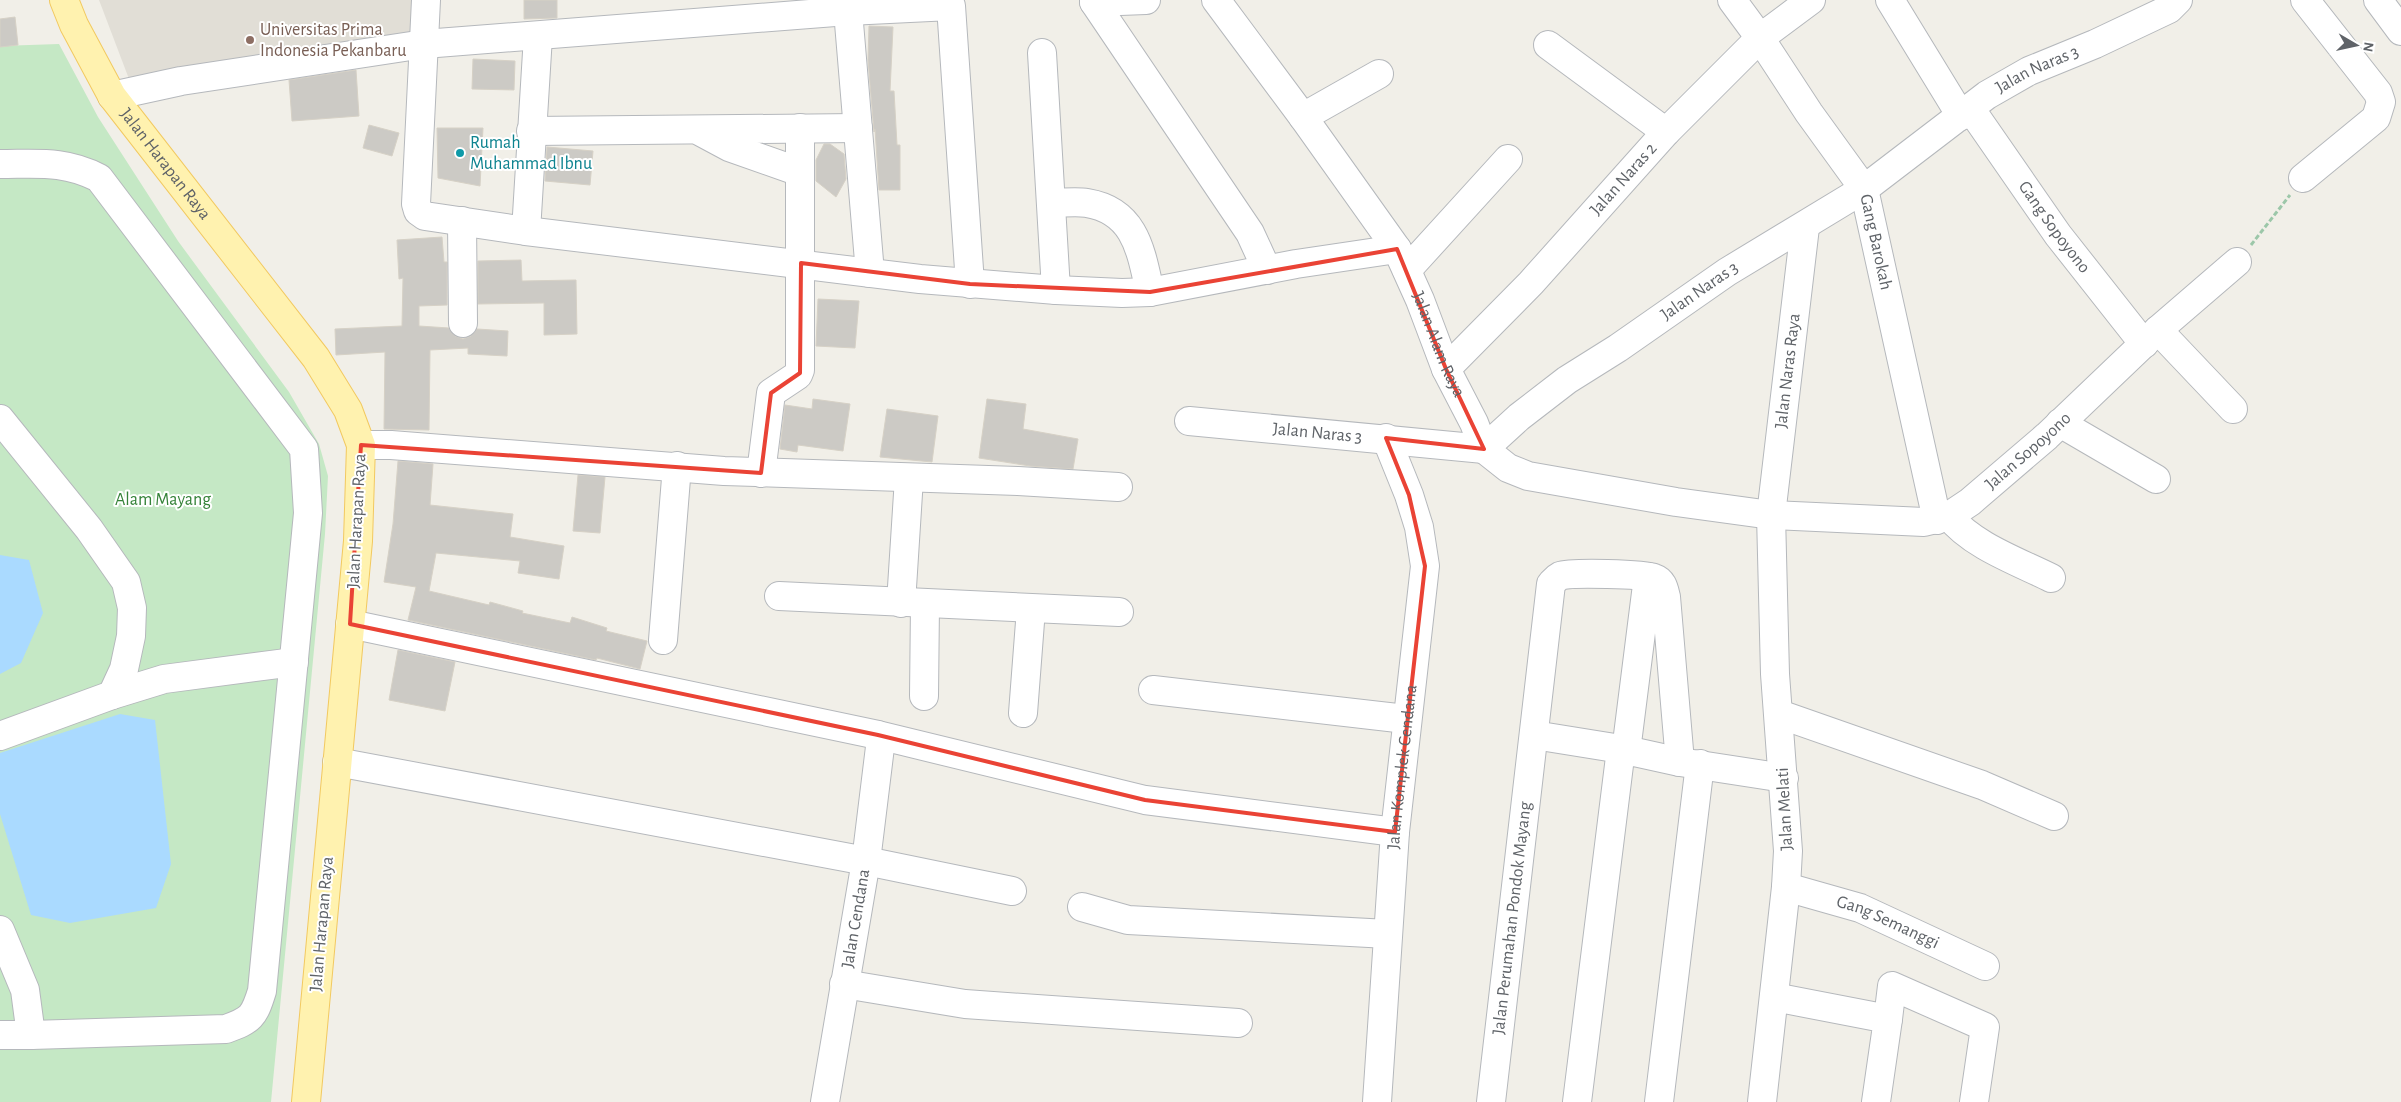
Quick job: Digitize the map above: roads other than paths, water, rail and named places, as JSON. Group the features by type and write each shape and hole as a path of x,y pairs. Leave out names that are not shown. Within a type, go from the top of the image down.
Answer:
{"main road":[{"name":"Jalan Harapan Raya","path":"64,0 74,25 112,96 316,358 348,410 361,445 358,541 306,1102"}],"street":[{"path":"426,0 416,204 418,211 426,216 526,231 970,284 1056,290 1150,292 1267,270 1402,259 1508,159"},
{"path":"1146,0 1094,2 1250,233 1267,270"},
{"name":"Jalan Alam Raya","path":"1216,0 1304,117 1402,259 1446,369 1474,423 1484,448 1508,468 1528,476 1676,502 1771,515"},
{"name":"Gang Barokah","path":"1732,0 1760,38 1809,113 1864,189 1943,518"},
{"name":"Jalan Naras 2","path":"1446,369 1531,283 1666,132 1760,38 1811,0"},
{"name":"Gang Sopoyono","path":"1890,0 1965,112 2058,235 2151,337 2233,409"},
{"name":"Jalan Naras 3","path":"1189,421 1484,448 1519,417 1566,380 1618,348 1726,272 1805,227 1864,189 1987,95 2029,70 2095,44 2169,9 2178,0"},
{"path":"2303,178 2376,118 2381,102 2378,93 2304,0"},
{"path":"112,96 181,81 424,44 848,11 951,6 970,284"},
{"path":"848,11 870,273"},
{"path":"526,231 538,36"},
{"path":"1548,45 1666,132"},
{"path":"1042,53 1056,290"},
{"path":"1304,117 1379,74"},
{"path":"761,473 771,393 798,375 800,370 800,128"},
{"path":"531,131 858,128"},
{"path":"698,130 729,147 800,172"},
{"path":"0,164 58,163 82,169 99,178 304,449 308,513 262,991 256,1011 243,1022 226,1029 0,1036"},
{"path":"1052,203 1086,202 1105,208 1122,219 1135,235 1150,292"},
{"path":"462,221 463,323"},
{"name":"Jalan Naras Raya","path":"1771,515 1805,227"},
{"name":"Jalan Sopoyono","path":"1943,518 1970,502 2060,423 2151,337 2237,262"},
{"path":"0,419 90,529 126,582 132,608 131,636 124,669 112,695"},
{"path":"2060,423 2156,479"},
{"name":"Jalan Komplek Cendana","path":"1377,1102 1395,832 1424,566 1419,527 1409,494 1386,438"},
{"path":"361,445 401,446 761,473 1118,487"},
{"path":"663,640 677,466"},
{"path":"909,478 913,604 924,696"},
{"path":"1771,515 1924,522 1943,518 1979,542 2051,578"},
{"name":"Jalan Melati","path":"1762,1102 1786,887 1788,851 1775,674 1771,515"},
{"name":"Jalan Perumahan Pondok Mayang","path":"1491,1102 1552,584 1560,576 1569,575 1648,577"},
{"path":"1577,1102 1623,750 1648,577 1655,578 1663,584 1666,597 1690,763 1659,1102"},
{"path":"779,596 913,604 1118,612"},
{"path":"1023,713 1031,609"},
{"path":"350,624 878,734 1145,800 1395,832"},
{"path":"0,736 112,695 164,679 294,662"},
{"path":"1153,690 1406,719"},
{"path":"1779,714 1982,785 2054,816"},
{"name":"Jalan Cendana","path":"825,1102 866,861 880,747 878,734"},
{"path":"1534,735 1784,778"},
{"path":"337,762 1012,890"},
{"name":"Gang Semanggi","path":"1786,887 1860,908 1986,966"},
{"path":"1082,908 1128,920 1388,934"},
{"path":"0,930 25,990 31,1035"},
{"path":"844,984 965,1004 1238,1023"},
{"path":"1876,1102 1892,986 1985,1027 1974,1102"},
{"path":"1774,997 1888,1019"}],"water":[{"path":"0,555 29,560 43,613 21,663 0,674"},
{"path":"120,714 155,720 171,864 156,908 70,923 31,915 0,814 0,753"}],"place":[{"name":"Universitas Prima Indonesia Pekanbaru","path":"250,40"},
{"name":"Rumah Muhammad Ibnu","path":"460,153"}],"park label":[{"name":"Alam Mayang","path":"163,500"}]}
